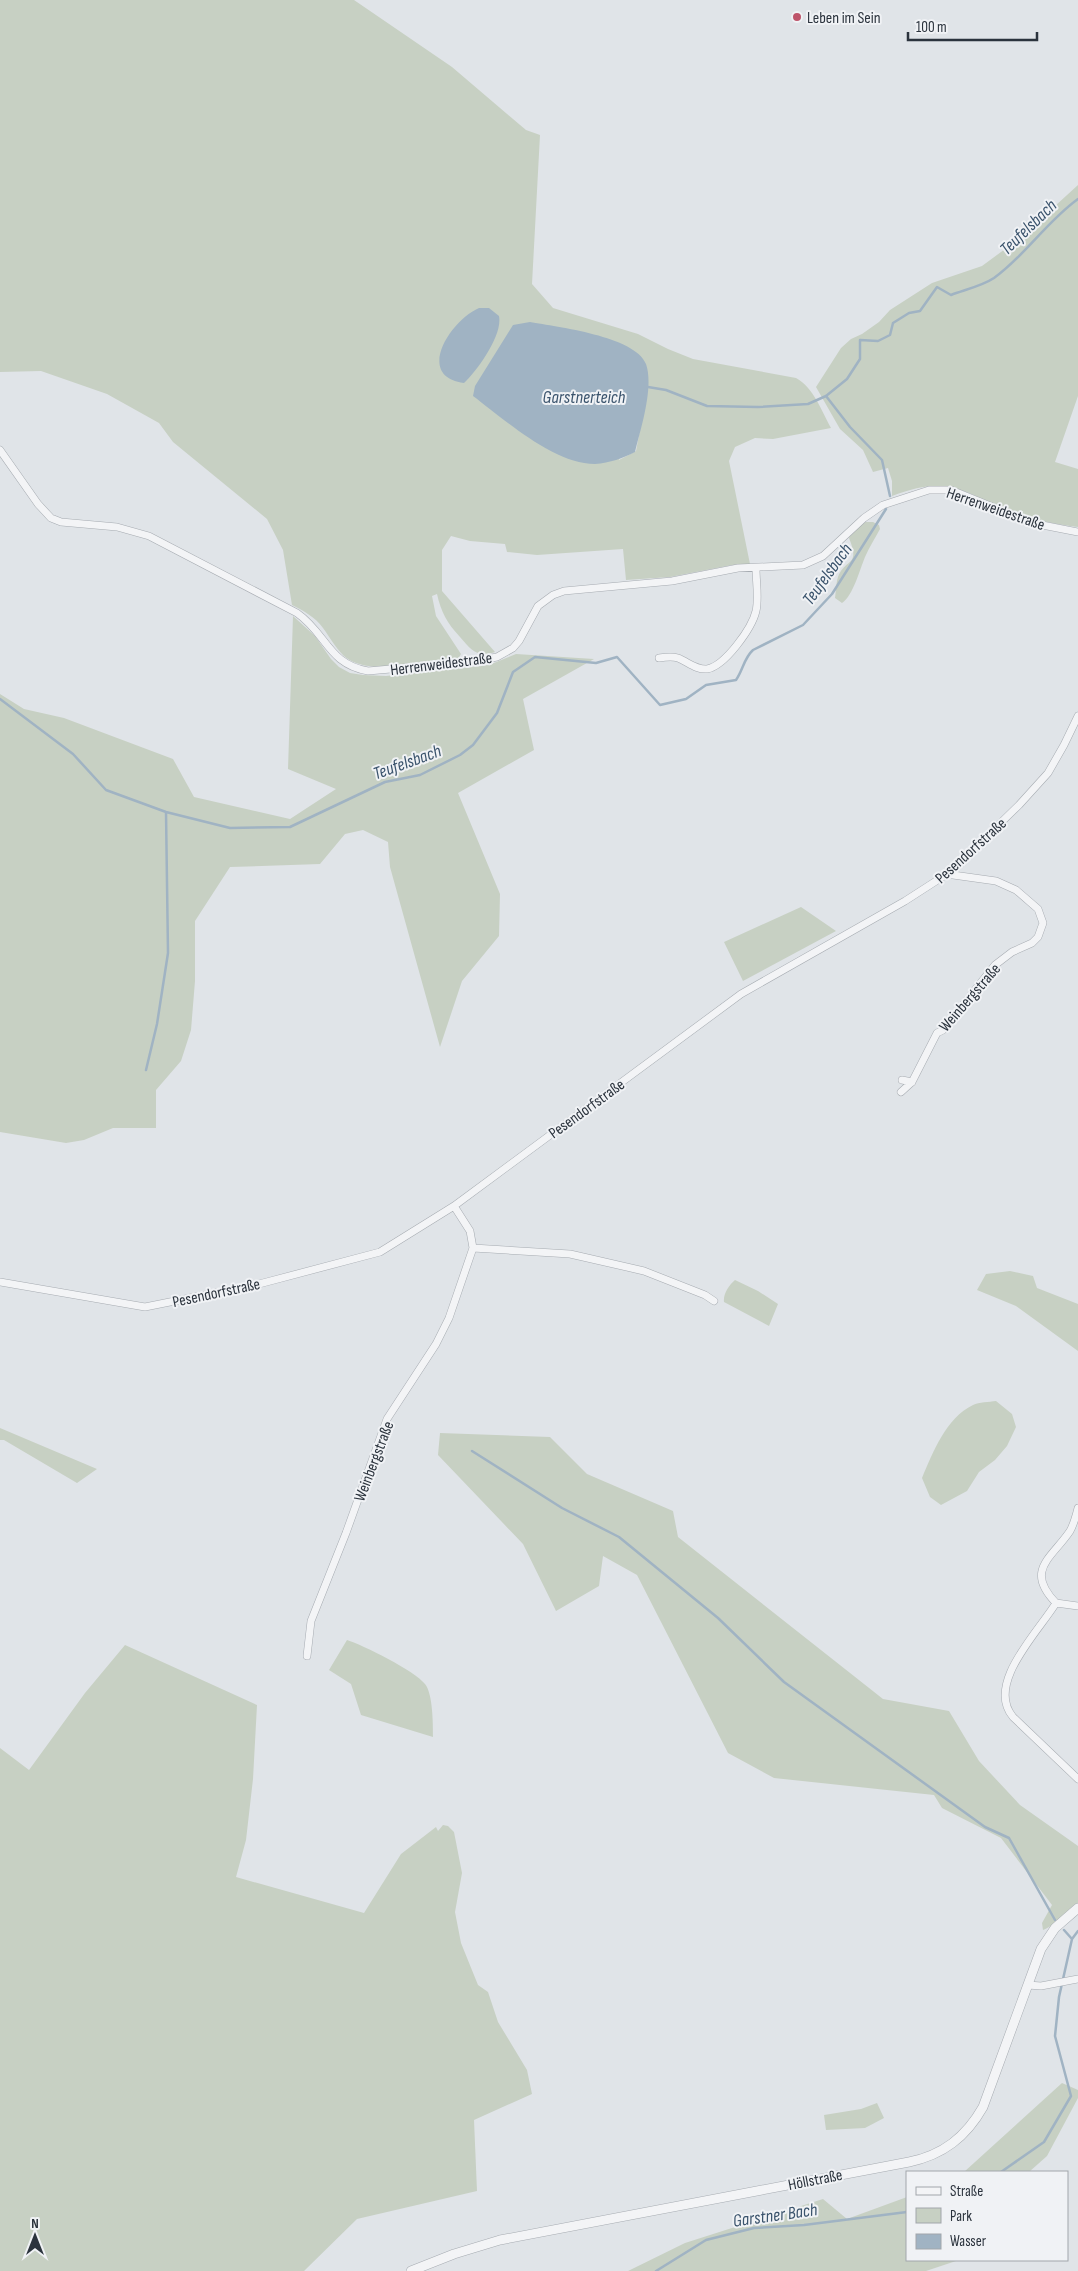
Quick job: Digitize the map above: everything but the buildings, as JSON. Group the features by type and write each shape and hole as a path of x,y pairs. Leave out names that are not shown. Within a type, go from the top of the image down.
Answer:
{"street":[{"name":"Herrenweidestraße","path":"0,450 38,504 51,518 61,522 117,527 149,536 297,613 313,625 339,659 355,668 368,671 470,662 497,657 513,648 519,641 538,606 553,595 564,591 672,582 729,570 790,567 814,561 832,549 864,518 883,504 928,490 951,490 1032,523 1078,532"},
{"path":"659,658 677,658 702,669 722,662 754,618 756,609 756,568"},
{"name":"Pesendorfstraße","path":"0,1282 145,1307 259,1284 380,1252 454,1206 741,994 905,901 950,872 1001,823 1048,773 1078,716"},
{"name":"Weinbergstraße","path":"901,1092 912,1082 937,1033 943,1030 994,965 1012,952 1032,943 1042,930 1042,917 1038,909 1016,890 996,881 954,875 950,872"},
{"path":"902,1080 912,1082"},
{"path":"454,1206 470,1231 473,1248 570,1254 644,1271 705,1295 714,1301"},
{"name":"Weinbergstraße","path":"307,1656 311,1621 346,1533 387,1419 436,1344 449,1318 473,1248"},
{"path":"1056,1604 1044,1586 1042,1567 1046,1559 1071,1530 1078,1508"},
{"path":"1056,1604 1078,1606"},
{"path":"1056,1604 1013,1666 1006,1690 1006,1704 1013,1717 1078,1779"},
{"name":"Höllstraße","path":"411,2271 468,2249 500,2240 914,2161 942,2151 969,2128 983,2107 1034,1964 1048,1937 1064,1918 1078,1908"},
{"path":"1028,1985 1051,1984 1078,1979"}],"green space":[{"path":"0,0 354,0 452,67 526,130 540,135 532,284 553,308 638,334 693,359 796,378 812,393 831,428 773,439 755,438 735,447 729,461 750,564 732,565 670,577 626,580 623,549 537,555 507,552 505,544 470,541 451,536 442,550 442,591 495,652 483,654 475,652 468,646 448,622 440,606 437,594 432,596 436,616 461,654 458,659 376,667 349,660 316,621 292,605 283,550 267,519 173,442 159,423 107,394 41,371 0,372","holes":["645,363 648,387 636,451 619,460"]},
{"path":"1078,185 1078,396 1055,462 1078,469 1078,527 1028,517 966,492 941,486 911,490 892,496 892,481 888,468 873,472 863,450 840,429 816,387 841,348 851,339 862,334 879,322 890,310 932,283 982,266 1020,238"},
{"path":"866,522 873,522 879,525 880,529 865,557 850,595 842,603 835,598 836,588 841,571 853,558 849,538 856,528"},
{"path":"293,616 315,636 339,667 350,673 363,675 386,676 489,665 516,654 594,659 523,699 534,750 458,793 500,894 499,936 462,981 440,1047 390,867 388,842 363,830 345,834 320,864 230,867 195,921 195,981 191,1030 181,1061 156,1090 156,1128 113,1128 84,1140 66,1143 0,1132 0,694 24,709 64,718 173,759 194,797 290,819 336,789 288,769"},
{"path":"801,907 836,931 743,981 724,942"},
{"path":"1010,1271 1033,1276 1037,1288 1078,1304 1078,1351 1016,1306 977,1290 986,1274"},
{"path":"735,1280 758,1291 778,1304 769,1326 724,1302 727,1290"},
{"path":"996,1401 1012,1414 1016,1427 1007,1446 995,1460 979,1472 967,1491 941,1505 930,1497 922,1478 941,1437 955,1418 964,1411 975,1404"},
{"path":"0,1428 97,1469 77,1483 4,1440 0,1440"},
{"path":"440,1433 550,1437 587,1474 673,1511 678,1537 883,1699 949,1711 979,1761 1020,1805 1078,1846 1078,1904 1051,1926 1043,1930 1042,1923 1052,1905 1001,1838 942,1808 934,1795 774,1778 728,1753 637,1575 603,1556 599,1586 556,1611 523,1544 438,1455"},
{"path":"347,1640 365,1647 411,1672 425,1684 430,1695 433,1737 361,1715 351,1684 329,1670"},
{"path":"125,1645 257,1705 253,1779 246,1840 236,1877 364,1913 401,1854 436,1827 438,1831 443,1825 448,1826 454,1832 462,1873 455,1912 461,1943 478,1985 488,1992 498,2022 527,2070 532,2094 474,2120 477,2191 357,2219 304,2271 0,2271 0,1748 29,1770 85,1693"},
{"path":"1062,2083 1078,2090 1078,2098 1047,2156 1030,2171 965,2171"},
{"path":"877,2103 884,2118 865,2128 826,2130 824,2115 861,2109"},
{"path":"906,2197 906,2261 956,2261 926,2271 628,2271 685,2243 823,2199 847,2219"}],"water":[{"path":"479,308 489,308 499,316 499,324 488,352 476,370 464,383 449,378 441,370 439,359 442,347 449,335 468,314"},
{"name":"Garstnerteich","path":"530,322 594,334 627,346 639,354 646,364 648,373 648,396 635,452 606,463 595,464 563,457 531,439 473,396 475,386 513,325"}],"waterway":[{"name":"Teufelsbach","path":"648,387 666,390 707,406 758,407 808,404 826,396 847,379 860,359 860,340 878,341 890,335 893,323 909,313 920,311 937,287 951,295 979,286 994,278 1016,260 1066,208 1078,199"},
{"name":"Teufelsbach","path":"826,396 850,427 882,460 890,496"},
{"name":"Teufelsbach","path":"0,699 73,754 106,790 166,812 230,828 290,827 385,782 420,775 460,755 473,745 497,713 513,672 535,657 596,663 617,657 660,705 686,699 706,685 736,680 753,650 803,625 832,594 886,509"},
{"path":"146,1070 157,1024 168,953 166,812"},
{"path":"472,1451 562,1508 619,1537 718,1618 784,1682 985,1827 1009,1838 1055,1920"},
{"path":"1064,1930 1072,1939"},
{"name":"Garstner Bach","path":"1002,2171 1044,2142 1071,2096 1055,2036 1059,1997 1072,1939 1078,1931"},
{"name":"Garstner Bach","path":"656,2271 706,2240 754,2228 804,2225 906,2212"}],"place":[{"name":"Leben im Sein","path":"797,17"}]}
